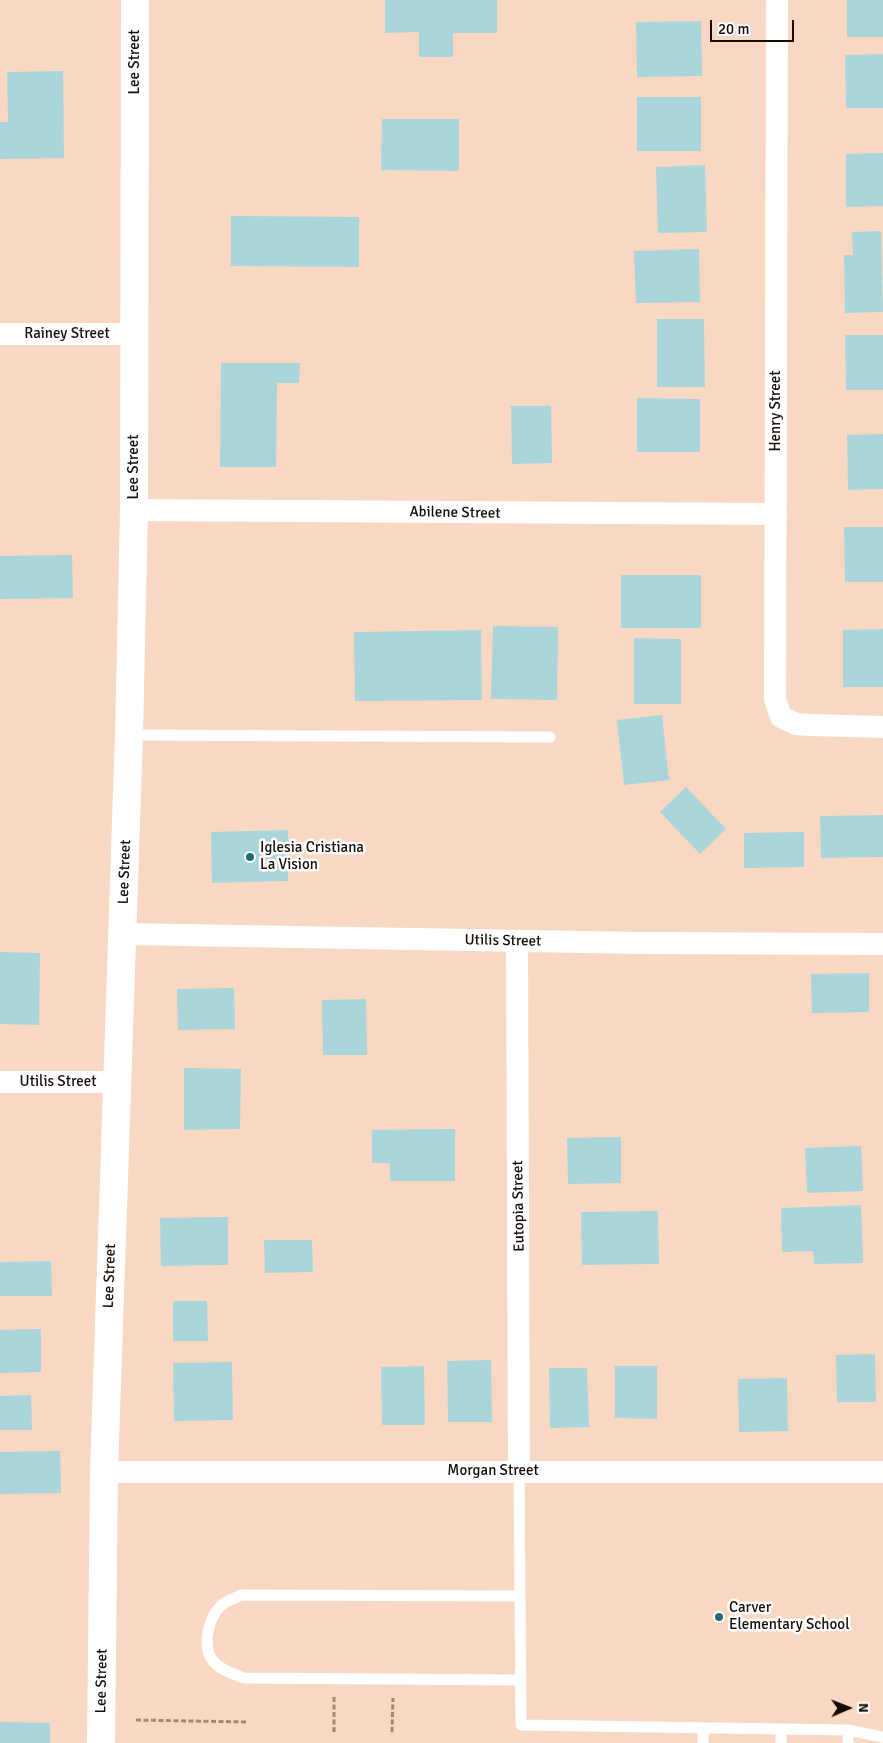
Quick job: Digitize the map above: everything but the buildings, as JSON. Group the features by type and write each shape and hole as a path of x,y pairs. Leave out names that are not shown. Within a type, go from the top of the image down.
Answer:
{"main road":[{"name":"Lee Street","path":"101,1743 104,1472 116,1082 124,934 134,510 135,0"}],"street":[{"name":"Henry Street","path":"777,0 775,699 781,717 796,724 883,727"},
{"name":"Rainey Street","path":"0,334 134,334"},
{"name":"Abilene Street","path":"134,510 776,514"},
{"name":"Utilis Street","path":"124,934 517,941 883,944"},
{"name":"Eutopia Street","path":"517,941 519,1471"},
{"name":"Utilis Street","path":"0,1082 116,1082"},
{"name":"Morgan Street","path":"104,1472 883,1472"}],"lane":[{"path":"129,735 550,737"},
{"path":"519,1471 521,1725 848,1730 883,1737"},
{"path":"520,1596 241,1595 223,1604 212,1619 207,1640 213,1661 227,1671 244,1678 521,1680"},
{"path":"703,1728 703,1743"},
{"path":"781,1743 782,1729"},
{"path":"848,1730 848,1743"}],"path":[{"path":"334,1694 334,1732"},
{"path":"392,1732 393,1695"},
{"path":"136,1720 248,1722"}],"place":[{"name":"Iglesia Cristiana La Vision","path":"250,857"},
{"name":"Carver Elementary School","path":"719,1617"}]}
